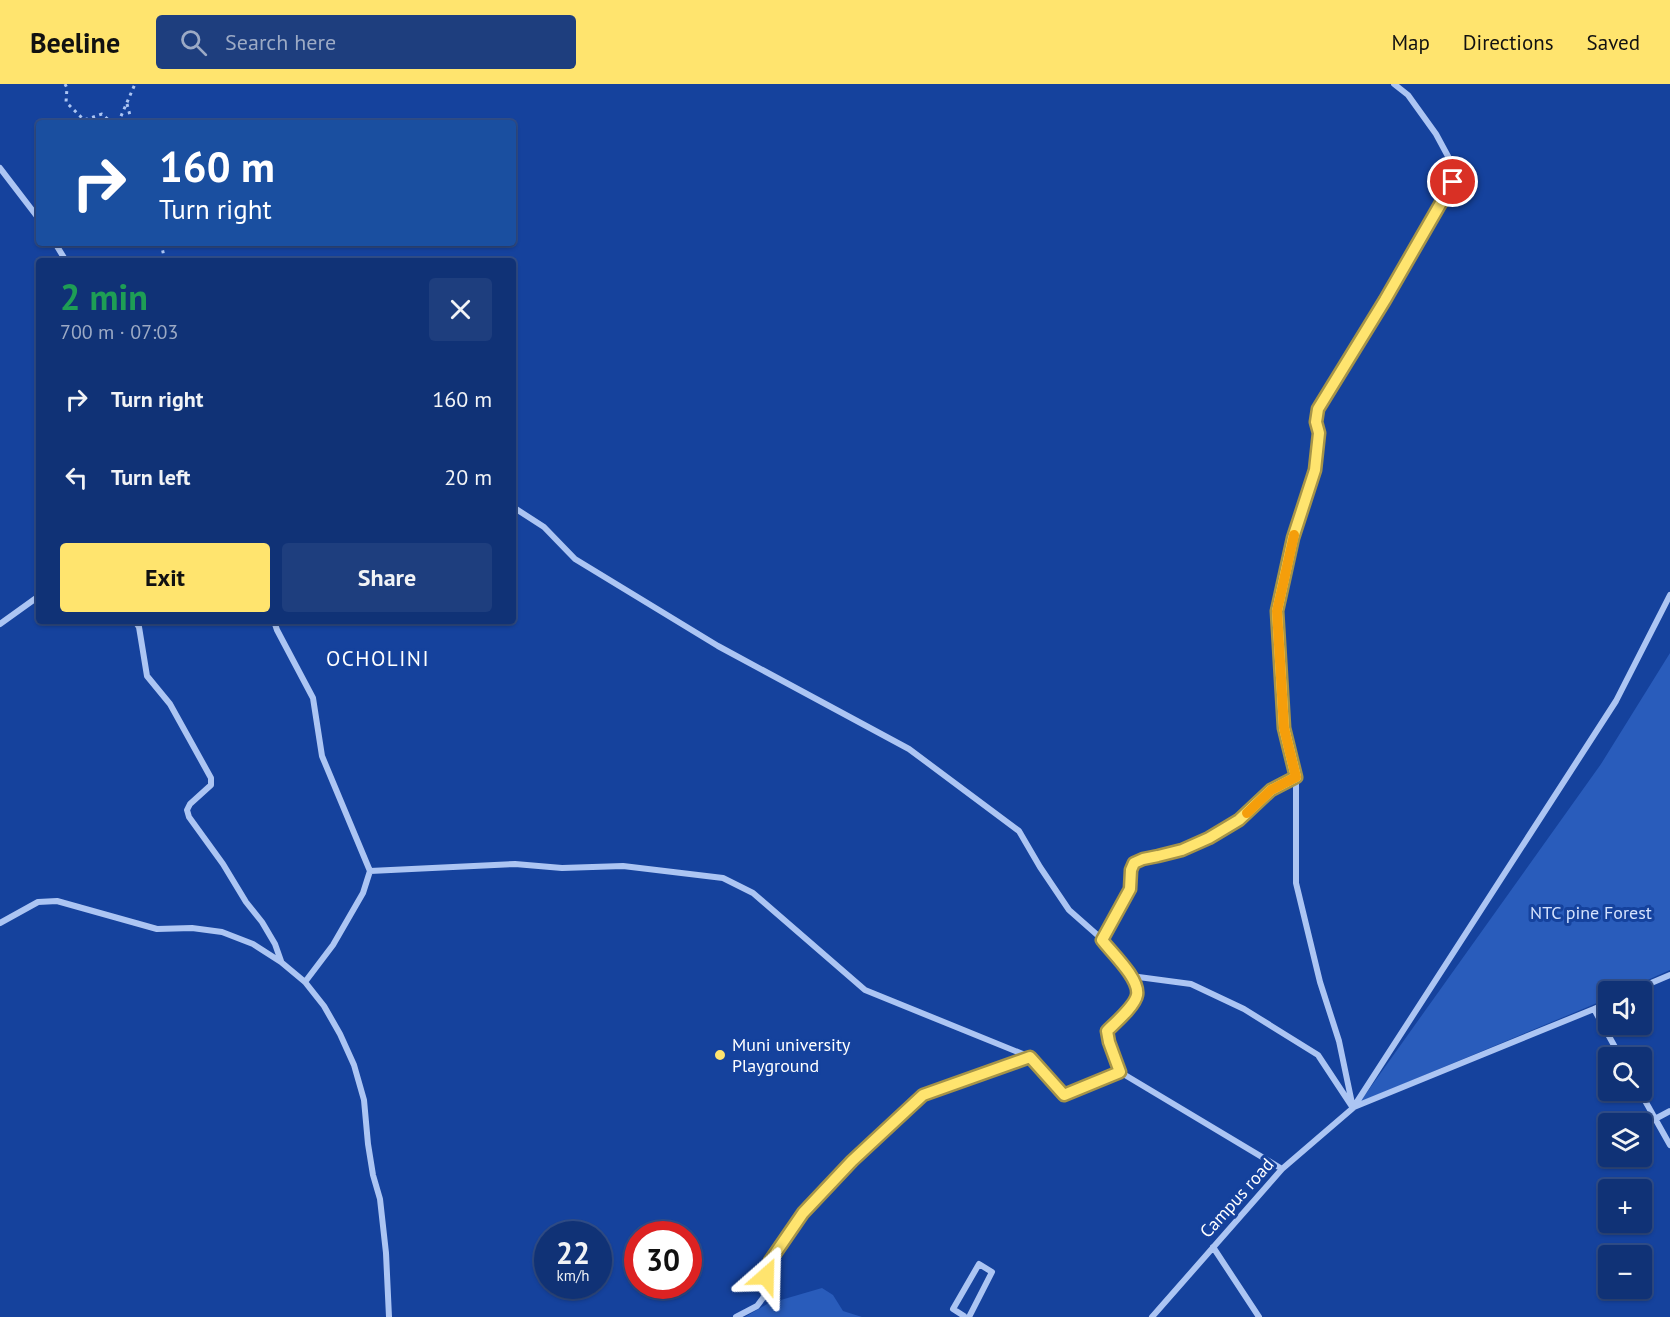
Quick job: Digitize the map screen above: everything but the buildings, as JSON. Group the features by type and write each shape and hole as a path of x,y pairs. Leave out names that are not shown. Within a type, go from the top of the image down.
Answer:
{"street":[{"path":"1353,1108 1339,1041 1320,982 1296,883 1296,777 1284,728 1277,611 1293,538 1315,470 1319,433 1316,422 1318,409 1385,300 1453,182 1450,160 1436,134 1408,95 1394,84"},
{"path":"0,168 36,215"},
{"path":"516,509 544,527 575,559 708,640 909,749 1019,831 1069,910 1102,940 1136,985 1137,994 1134,1002 1107,1031 1120,1072 1282,1169"},
{"path":"1353,1108 1616,702 1670,595"},
{"path":"0,624 36,598"},
{"path":"137,624 147,676 170,704 211,778 211,785 190,804 187,810 189,817 262,922 275,944 281,963"},
{"path":"275,624 313,698 322,756 370,871 363,893 333,945 305,982"},
{"path":"1102,940 1130,889 1131,870 1134,863 1182,850 1209,838 1239,820 1271,790 1296,777"},
{"path":"370,871 515,864 562,868 622,866 723,878 753,893 865,990 1030,1057 1064,1095 1120,1072"},
{"path":"0,923 38,902 57,901 157,929 192,928 222,932 253,944 305,982 324,1006 340,1034 354,1065 364,1100 368,1144 380,1199 385,1242 389,1317"},
{"path":"1652,983 1670,975"},
{"path":"1131,976 1191,984 1244,1009 1318,1055 1353,1108"},
{"path":"1353,1108 1598,1008"},
{"path":"1594,1010 1615,1047"},
{"path":"736,1317 757,1306 763,1298 767,1290 766,1276 770,1261 803,1213 852,1161 923,1095 1030,1057"},
{"path":"1645,1101 1670,1145"},
{"name":"Campus road","path":"1152,1317 1282,1169 1353,1108"},
{"path":"1655,1119 1670,1111"},
{"path":"1213,1247 1259,1317"},
{"path":"963,1317 953,1309 979,1264 992,1272 969,1317"}],"path":[{"path":"65,84 66,102 84,120 102,114 109,120"},
{"path":"119,120 135,84"},
{"path":"127,102 131,120"}],"green space":[{"name":"NTC pine Forest","path":"1670,653 1670,970 1645,981 1598,981 1598,1002 1360,1102 1601,764"},
{"path":"822,1288 833,1295 843,1311 862,1317 745,1317 767,1304"}],"slow traffic":[{"path":"1247,813 1271,790 1296,777 1284,728 1277,611 1294,535"}],"place":[{"name":"Muni university Playground","path":"720,1055"}],"district":[{"name":"OCHOLINI","path":"378,659"}],"route":[{"path":"766,1276 770,1261 803,1213 852,1161 923,1095 1030,1057 1064,1095 1120,1072 1107,1037 1107,1031 1134,1002 1137,994 1136,985 1102,940 1130,889 1131,870 1134,863 1182,850 1209,838 1239,820 1271,790 1296,777 1284,728 1277,611 1293,538 1315,470 1319,433 1316,422 1318,409 1385,300 1453,182"}]}
